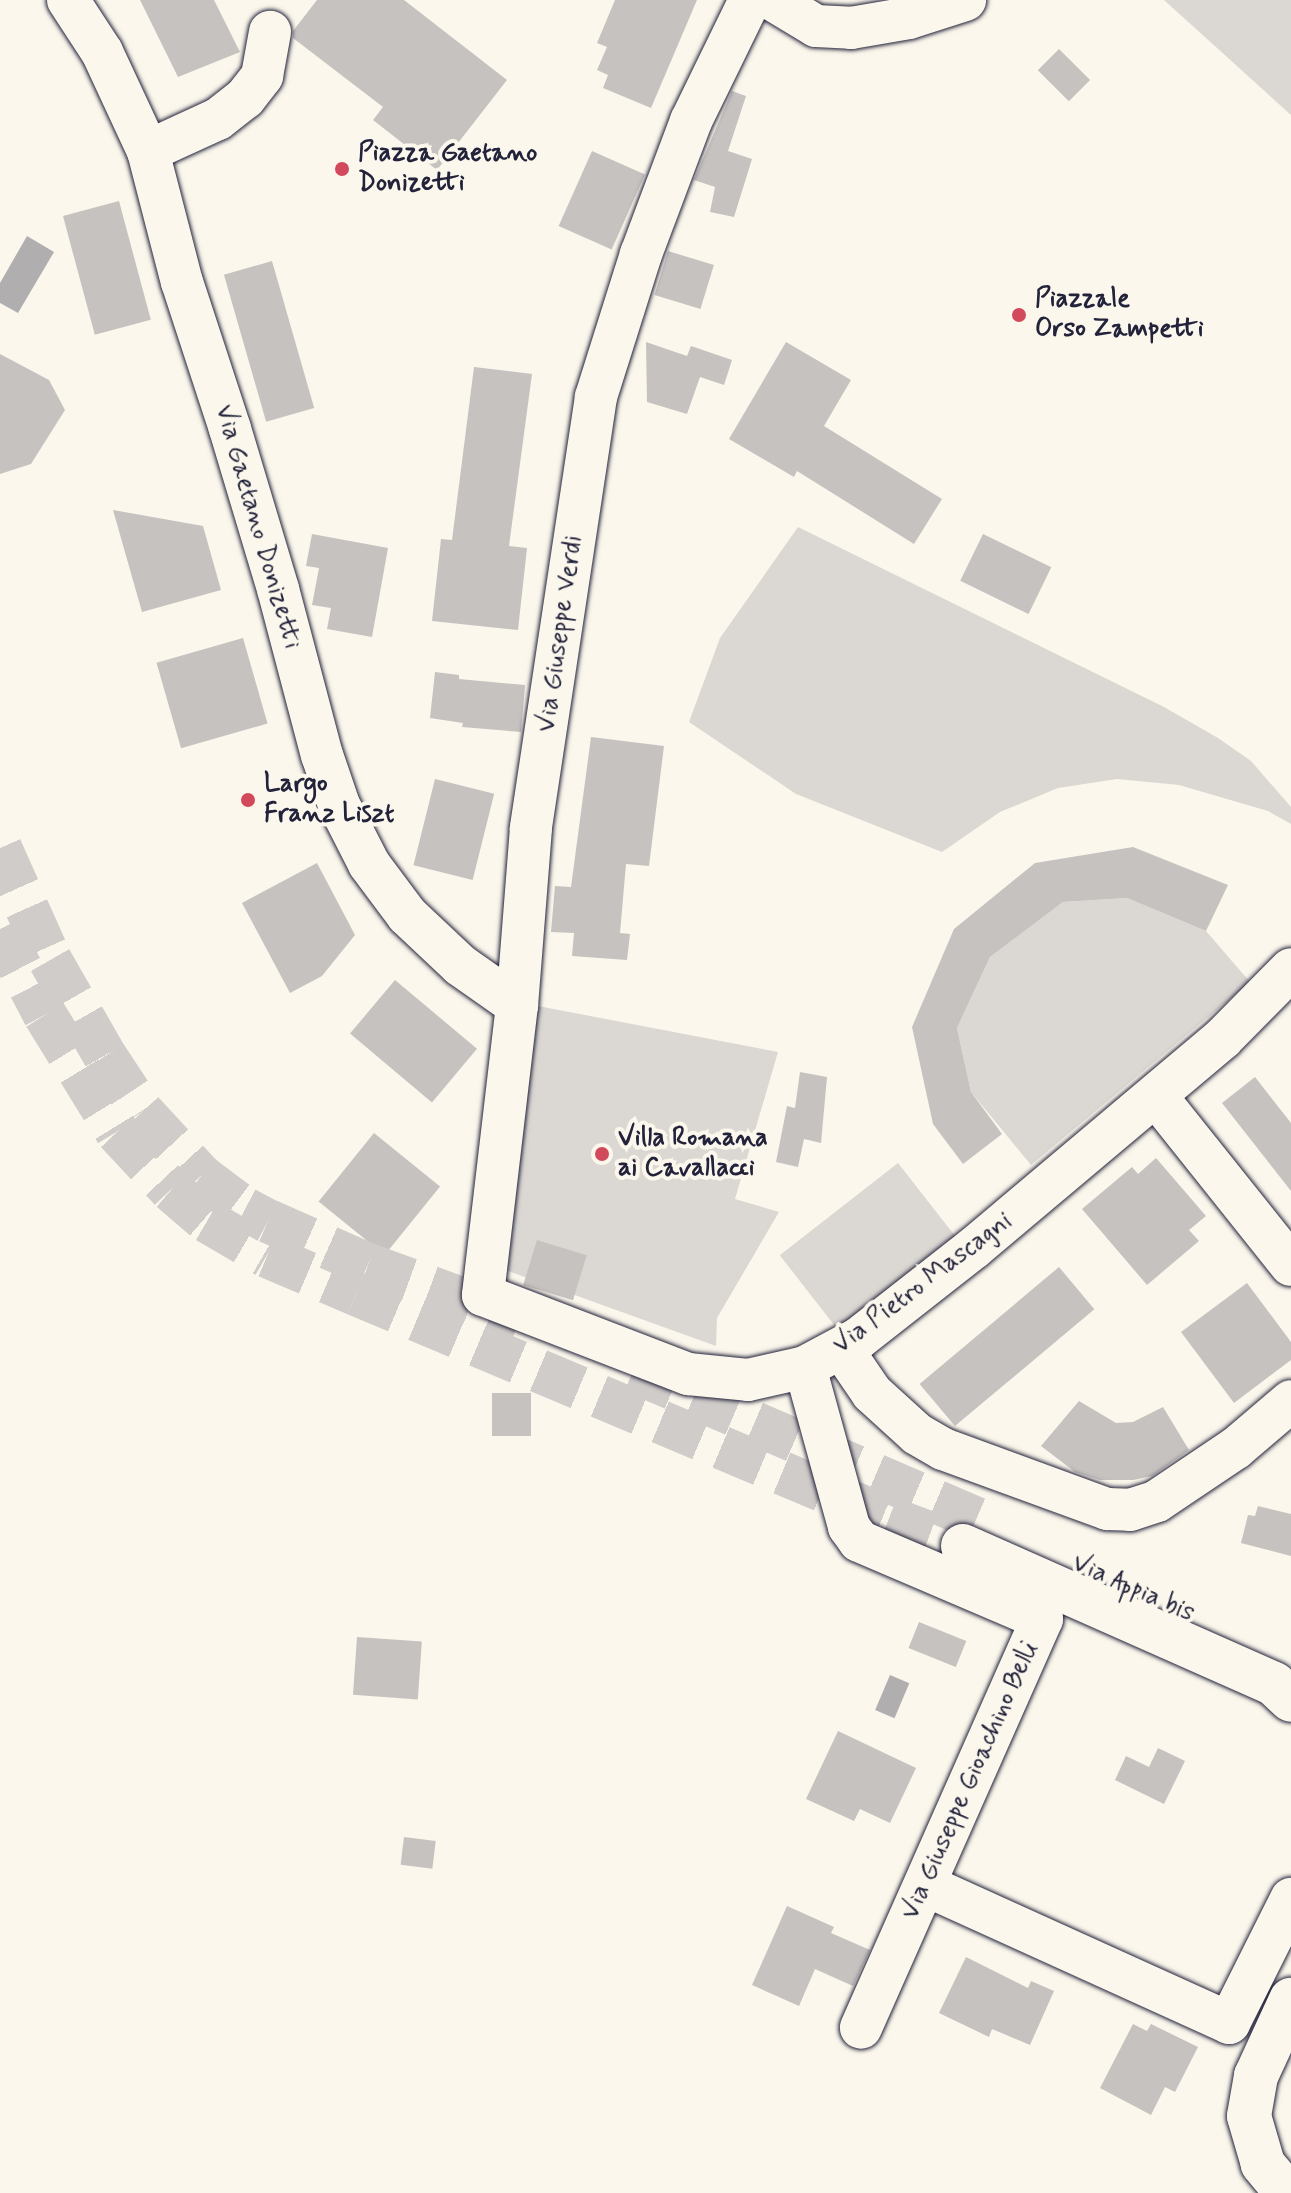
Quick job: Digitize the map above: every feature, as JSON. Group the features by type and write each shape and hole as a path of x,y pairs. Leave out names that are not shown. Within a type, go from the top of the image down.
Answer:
{"highway":[{"name":"Via Appia bis","path":"970,1533 1285,1681"},
{"path":"1287,2193 1263,2164 1249,2116 1256,2076 1291,2000"}],"street":[{"name":"Via Gaetano Donizetti","path":"68,0 102,52 148,151 182,282 242,469 314,729 339,805 369,864 399,906 460,965 517,1005"},
{"name":"Via Giuseppe Verdi","path":"483,1295 517,1005 531,828 596,397 641,254 691,121 750,0"},
{"path":"773,0 816,26 851,28 909,18 965,0"},
{"path":"148,151 218,119 245,98 262,76 270,32"},
{"name":"Via Pietro Mascagni","path":"483,1295 688,1374 748,1380 805,1367 842,1349 975,1247 1243,1020 1291,969"},
{"path":"1156,1096 1291,1265"},
{"path":"842,1349 872,1393 917,1434 943,1449 1107,1509 1130,1510 1167,1495 1236,1448 1291,1401"},
{"name":"Via Giuseppe Gioachino Belli","path":"805,1367 849,1527 859,1541 1042,1619 861,2028"},
{"path":"925,1885 1229,2023 1291,1899"}],"shaded area":[{"path":"1164,0 1291,0 1291,115"},
{"path":"27,236 54,252 18,313 0,303 0,283"},
{"path":"798,527 1164,707 1218,738 1251,761 1291,807 1291,824 1268,811 1179,785 1117,779 1058,788 1000,812 942,852 796,794 689,722 720,638"},
{"path":"1127,898 1206,931 1250,982 1031,1165 971,1092 957,1028 990,957 1063,902"},
{"path":"538,1006 778,1052 735,1199 779,1212 717,1318 716,1346 500,1268"},
{"path":"898,1163 960,1242 841,1334 780,1255"},
{"path":"890,1675 909,1683 894,1718 875,1710"}],"building":[{"path":"140,0 214,0 240,52 178,77"},
{"path":"317,0 404,0 507,80 437,170 373,120 383,107 293,38 293,31"},
{"path":"615,0 697,0 651,108 603,88 608,75 597,70 607,47 597,43"},
{"path":"1059,49 1090,80 1069,101 1038,70"},
{"path":"732,91 746,96 728,151 752,159 734,217 710,212 715,187 694,180"},
{"path":"592,151 645,175 612,250 559,226"},
{"path":"119,201 151,320 95,335 63,216"},
{"path":"668,251 714,265 700,309 655,295"},
{"path":"272,261 314,408 266,422 224,275"},
{"path":"646,342 687,356 691,346 732,360 724,385 700,377 687,414 647,402"},
{"path":"786,342 851,380 824,426 942,499 914,544 797,471 794,477 729,439"},
{"path":"0,354 49,380 65,410 31,464 0,474"},
{"path":"474,367 532,374 509,546 527,548 518,630 432,621 441,539 452,540"},
{"path":"113,510 203,526 221,590 142,612"},
{"path":"312,534 388,548 372,637 327,629 331,608 312,605 319,568 306,566"},
{"path":"983,534 1051,567 1029,614 960,581"},
{"path":"243,638 268,724 181,748 156,663"},
{"path":"435,672 459,675 459,679 525,685 521,732 462,727 463,723 430,718"},
{"path":"591,737 664,746 649,866 626,864 620,933 630,934 627,960 572,956 574,933 551,932 555,886 571,887"},
{"path":"435,779 494,794 473,880 413,865"},
{"path":"1133,847 1228,885 1206,931 1127,898 1063,902 990,957 957,1028 971,1092 1002,1134 963,1164 933,1124 912,1027 954,929 1035,863"},
{"path":"317,863 355,935 322,976 290,993 242,903"},
{"path":"395,980 477,1049 432,1102 350,1034"},
{"path":"800,1072 827,1077 821,1143 804,1139 798,1167 776,1162 787,1106 795,1108"},
{"path":"1255,1077 1291,1123 1291,1191 1222,1103"},
{"path":"374,1133 440,1186 385,1255 319,1201"},
{"path":"1156,1158 1206,1216 1189,1230 1199,1241 1147,1285 1082,1209 1132,1167 1138,1174"},
{"path":"537,1240 587,1255 573,1300 523,1285"},
{"path":"1059,1267 1094,1309 955,1426 920,1384"},
{"path":"1247,1283 1291,1342 1291,1360 1234,1403 1181,1332"},
{"path":"492,1393 531,1393 531,1436 492,1436"},
{"path":"1079,1401 1116,1423 1133,1422 1163,1407 1189,1450 1152,1476 1133,1480 1100,1480 1075,1472 1041,1446"},
{"path":"1258,1506 1291,1514 1291,1556 1241,1543 1248,1515 1255,1516"},
{"path":"919,1622 966,1641 956,1667 909,1648"},
{"path":"357,1637 422,1642 418,1699 353,1695"},
{"path":"838,1731 916,1768 890,1823 860,1809 854,1821 806,1799"},
{"path":"1158,1748 1185,1761 1164,1804 1115,1780 1126,1756 1149,1767"},
{"path":"404,1837 436,1841 432,1869 401,1865"},
{"path":"787,1906 834,1927 831,1933 870,1950 853,1986 815,1969 799,2006 752,1985"},
{"path":"966,1957 1028,1988 1031,1981 1054,1991 1030,2045 992,2029 989,2037 939,2013"},
{"path":"1133,2024 1147,2031 1151,2024 1198,2047 1175,2092 1165,2087 1151,2115 1100,2088"}],"tunnel":[{"path":"0,848 50,960 105,1056 142,1112 201,1176 245,1209 268,1221 368,1265 519,1320"},
{"path":"0,929 45,1015 117,1132 171,1190 207,1221 267,1256 889,1518 963,1546"},
{"path":"633,1371 976,1519"}],"place":[{"name":"Piazza Gaetano Donizetti","path":"342,169"},
{"name":"Piazzale Orso Zampetti","path":"1019,315"},
{"name":"Largo Franz Liszt","path":"248,800"},
{"name":"Villa Romana ai Cavallacci","path":"602,1154"}]}
